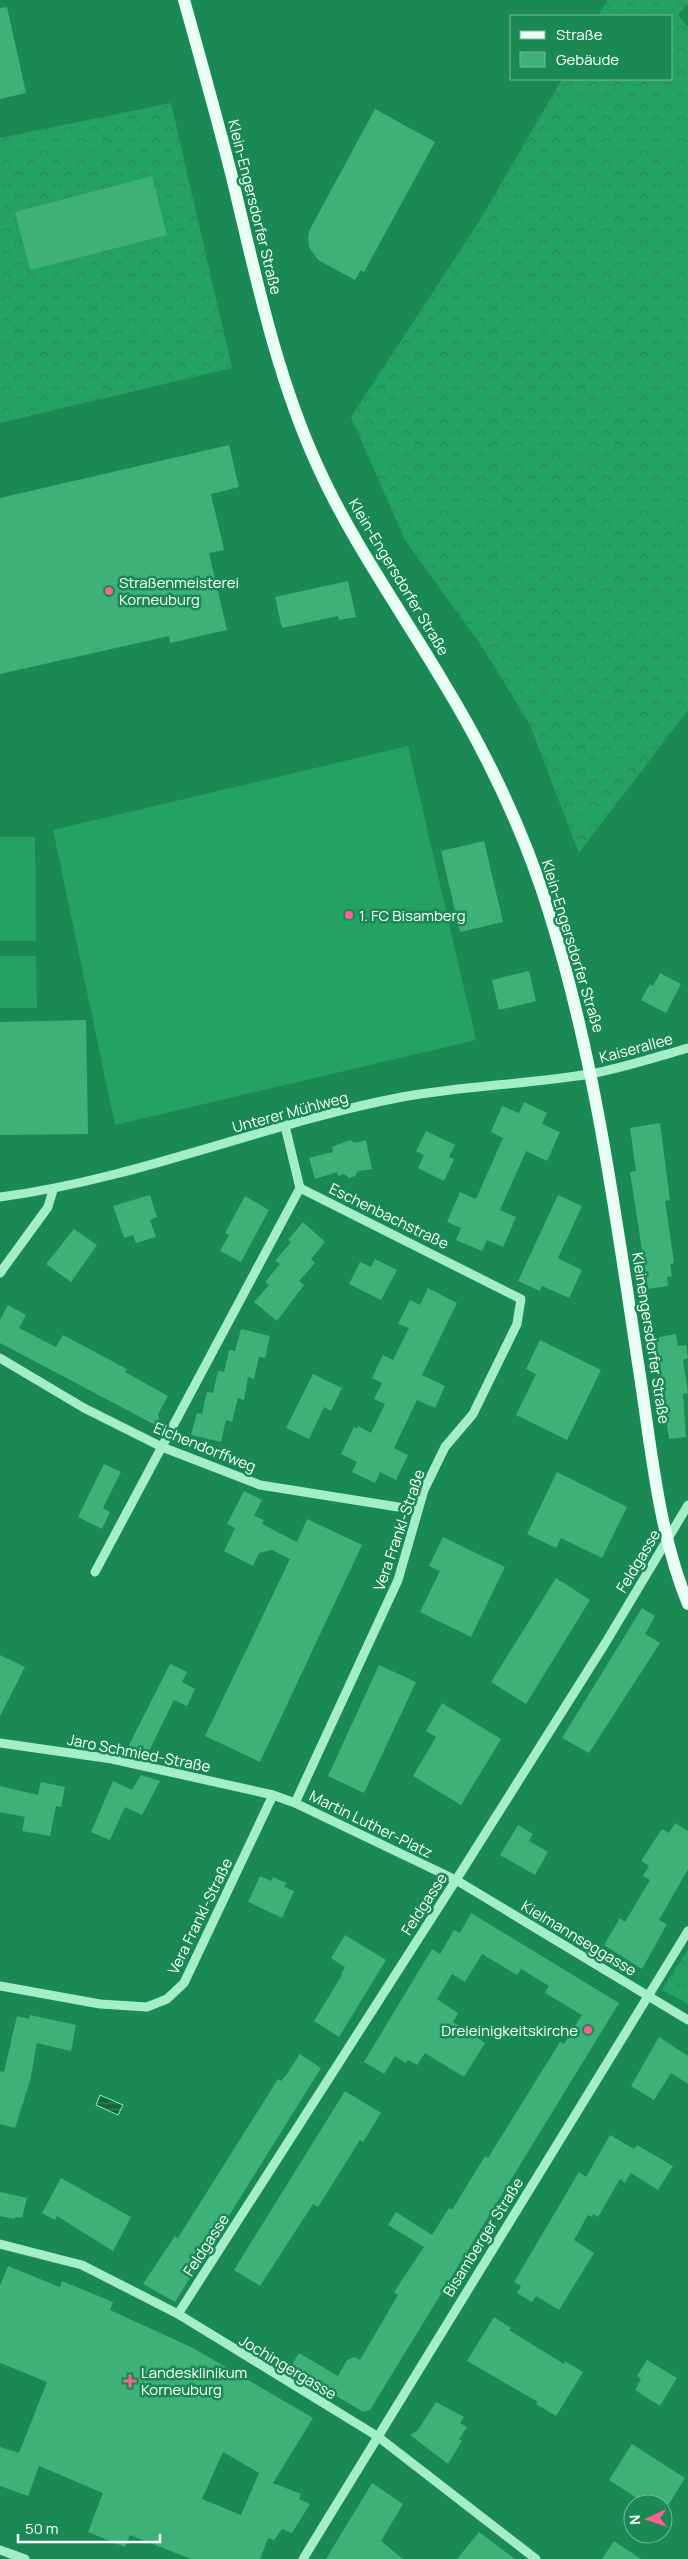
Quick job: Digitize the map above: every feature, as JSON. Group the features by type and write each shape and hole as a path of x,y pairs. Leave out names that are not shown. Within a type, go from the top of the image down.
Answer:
{"main road":[{"name":"Klein-Engersdorfer Straße","path":"184,0 217,121 266,318 301,427 341,515 370,567 443,680 504,798 547,905 577,1011 591,1074"},
{"name":"Kleinengersdorfer Straße","path":"591,1074 666,1540 688,1604"}],"street":[{"name":"Kaiserallee","path":"591,1074 688,1048"},
{"name":"Unterer Mühlweg","path":"0,1197 52,1190 150,1166 285,1126 402,1097 591,1074"},
{"path":"95,1572 300,1188 285,1126"},
{"name":"Eschenbachstraße","path":"300,1188 521,1299"},
{"path":"0,1273 48,1207 52,1190"},
{"name":"Vera Frankl-Straße","path":"295,1803 398,1580 417,1510 445,1447 473,1414 517,1324 521,1299"},
{"name":"Eichendorffweg","path":"0,1358 84,1408 162,1447 260,1485 417,1510"},
{"name":"Feldgasse","path":"178,2314 456,1880 606,1642 688,1505"},
{"name":"Jaro Schmied-Straße","path":"0,1743 112,1759 273,1795"},
{"name":"Vera Frankl-Straße","path":"0,1986 100,2004 147,2007 167,1998 184,1983 273,1795"},
{"name":"Martin Luther-Platz","path":"273,1795 295,1803 456,1880"},
{"name":"Kielmannseggasse","path":"456,1880 688,2020"},
{"name":"Bisamberger Straße","path":"303,2559 376,2436 688,1930"},
{"name":"Jochingergasse","path":"0,2244 82,2265 178,2314 376,2436 536,2559"},
{"path":"0,2550 25,2559"}],"green space":[{"path":"607,0 688,0 688,4 678,14 688,28 688,710 579,853 530,725 481,645 406,542 351,417 480,220 561,80 673,80 673,15 599,15"},
{"path":"171,103 232,368 0,423 0,138"},
{"path":"408,746 476,1040 115,1125 53,830"},
{"path":"0,837 35,837 36,941 0,941"},
{"path":"0,956 36,956 37,1008 0,1008"},
{"path":"688,1949 688,2004 662,1990"}],"shaded area":[{"path":"100,2095 123,2105 118,2115 96,2105"}],"building":[{"path":"7,7 26,93 0,99 0,8"},
{"path":"375,109 435,142 364,272 361,270 355,280 318,260 309,247 308,239 309,231"},
{"path":"152,176 167,235 30,270 15,212"},
{"name":"Straßenmeisterei Korneuburg","path":"229,445 239,487 211,494 224,550 209,553 227,630 170,643 169,636 0,674 0,498"},
{"path":"348,581 356,617 339,620 338,616 282,628 275,597"},
{"path":"484,841 503,922 460,932 441,851"},
{"path":"529,971 536,1001 499,1010 492,980"},
{"path":"660,973 681,984 666,1013 641,1000 650,984 653,986"},
{"path":"86,1020 88,1134 0,1135 0,1022"},
{"path":"524,1102 547,1113 542,1124 560,1132 547,1161 526,1151 500,1210 516,1217 503,1247 487,1240 482,1251 456,1240 461,1228 447,1222 460,1192 476,1199 503,1138 491,1132 502,1106 519,1113"},
{"path":"660,1123 670,1200 665,1201 674,1263 670,1264 672,1276 667,1277 668,1286 648,1289 630,1172 636,1171 630,1128"},
{"path":"426,1131 455,1145 449,1157 454,1159 444,1181 418,1168 424,1155 416,1151"},
{"path":"350,1140 355,1143 366,1140 372,1169 358,1171 355,1176 349,1178 344,1174 338,1176 337,1172 315,1179 309,1158 333,1152 332,1147"},
{"path":"150,1195 157,1217 150,1220 156,1237 136,1243 133,1235 124,1238 113,1206"},
{"path":"558,1195 582,1206 558,1258 582,1270 569,1298 542,1286 540,1291 518,1281"},
{"path":"245,1196 269,1210 241,1262 220,1251 229,1235 225,1233"},
{"path":"303,1222 325,1242 311,1259 315,1263 299,1281 304,1285 277,1321 254,1302 269,1285 265,1282 280,1264 275,1261 291,1242 288,1240"},
{"path":"74,1229 97,1245 71,1282 46,1264"},
{"path":"375,1259 397,1270 381,1300 349,1284 360,1262 371,1267"},
{"path":"428,1288 457,1303 422,1375 445,1386 435,1408 417,1400 394,1448 408,1455 396,1480 380,1472 375,1483 352,1472 357,1462 341,1454 354,1427 357,1429 358,1426 371,1433 385,1404 374,1399 382,1383 372,1378 383,1355 393,1360 409,1328 398,1324 410,1300 420,1305"},
{"path":"8,1305 26,1315 19,1328 56,1347 63,1335 127,1369 125,1372 168,1396 158,1414 161,1428 0,1343 0,1320"},
{"path":"241,1329 270,1336 265,1358 259,1357 254,1379 248,1377 244,1400 238,1398 232,1422 226,1420 221,1442 191,1435 197,1413 202,1414 207,1392 213,1393 218,1371 224,1372 229,1350 235,1351"},
{"path":"676,1334 678,1346 686,1345 688,1358 683,1360 688,1393 683,1394 686,1437 669,1439 654,1338"},
{"path":"540,1340 601,1370 567,1440 516,1415 536,1374 526,1369"},
{"path":"313,1374 342,1388 331,1411 324,1407 309,1439 286,1428"},
{"path":"104,1464 121,1472 103,1508 110,1512 102,1529 78,1517"},
{"path":"557,1472 627,1507 602,1558 561,1538 556,1548 527,1534"},
{"path":"244,1491 262,1500 254,1516 264,1520 262,1524 297,1542 307,1519 362,1545 260,1762 205,1736 290,1559 272,1550 259,1553 253,1566 224,1551 235,1528 227,1524"},
{"path":"443,1537 505,1567 471,1637 420,1612 440,1571 429,1566"},
{"path":"556,1578 590,1600 526,1704 491,1682"},
{"path":"642,1608 655,1616 645,1634 660,1643 589,1753 562,1738"},
{"path":"0,1655 25,1667 0,1716"},
{"path":"170,1664 187,1672 182,1682 195,1689 187,1706 174,1700 149,1751 128,1747"},
{"path":"379,1665 416,1682 364,1793 328,1776"},
{"path":"442,1703 501,1739 461,1805 413,1776 436,1737 426,1731"},
{"path":"141,1775 160,1781 142,1815 125,1807 110,1840 91,1832 113,1781 132,1790"},
{"path":"41,1782 65,1787 61,1807 56,1806 50,1836 22,1831 25,1817 0,1812 0,1786 38,1795"},
{"path":"675,1823 688,1831 688,1869 659,1920 667,1924 642,1969 604,1945 620,1918 625,1922 650,1880 643,1876 649,1866 641,1861 662,1829 669,1833"},
{"path":"518,1825 533,1834 529,1841 548,1852 535,1875 500,1855"},
{"path":"260,1876 271,1881 273,1877 286,1883 284,1887 294,1891 282,1918 248,1902"},
{"path":"471,1913 619,2003 370,2410 363,2412 290,2368 299,2353 338,2376 347,2360 355,2357 360,2360 398,2295 394,2292 424,2247 388,2225 396,2212 432,2235 449,2208 452,2210 485,2156 488,2158 560,2042 564,2044 582,2015 545,1993 549,1986 521,1969 517,1975 482,1954 465,1982 452,1974 437,1999 458,2013 453,2022 485,2043 464,2077 425,2053 417,2065 408,2060 406,2063 395,2056 384,2074 364,2062 432,1949 440,1954 454,1930 460,1933"},
{"path":"345,1935 386,1960 339,2037 314,2021 345,1967 331,1958"},
{"path":"30,2015 76,2025 71,2051 37,2043 30,2081 15,2128 0,2124 0,2071 4,2072 17,2016 29,2019"},
{"path":"659,2037 688,2056 688,2084 671,2073 654,2100 631,2086"},
{"path":"300,2054 321,2068 175,2302 143,2284 175,2236 178,2238 278,2079 281,2081"},
{"path":"345,2091 381,2113 363,2142 360,2140 318,2207 313,2204 260,2286 234,2270"},
{"path":"610,2135 634,2149 637,2145 673,2166 658,2190 631,2173 625,2183 620,2179 598,2217 593,2214 592,2217 588,2215 574,2240 594,2253 559,2310 536,2296 532,2302 517,2293 521,2286 514,2282 579,2172 586,2177"},
{"path":"61,2178 131,2217 113,2251 57,2216 55,2220 42,2213"},
{"path":"0,2192 27,2198 22,2218 15,2217 15,2219 0,2216"},
{"name":"Landesklinikum Korneuburg","path":"8,2266 60,2287 62,2281 113,2302 110,2310 193,2348 313,2418 273,2483 301,2494 299,2499 310,2504 292,2533 282,2529 274,2540 268,2538 260,2559 191,2559 130,2535 125,2547 88,2532 103,2493 39,2466 28,2496 0,2486 0,2447 19,2453 47,2382 0,2363 0,2286","holes":["223,2452 259,2473 241,2515 202,2499"]},
{"path":"494,2317 511,2328 509,2330 564,2364 565,2361 583,2372 556,2416 536,2404 538,2402 467,2361"},
{"path":"647,2360 677,2378 660,2406 635,2390 641,2379 637,2376"},
{"path":"436,2402 464,2417 460,2423 467,2427 459,2439 462,2441 448,2464 410,2435 418,2430"},
{"path":"632,2444 685,2478 673,2498 673,2494 631,2494 609,2480"},
{"path":"372,2483 403,2504 381,2541 403,2559 326,2559"},
{"path":"479,2532 515,2559 457,2559"},
{"path":"614,2541 641,2559 602,2559"}],"place":[{"name":"Straßenmeisterei Korneuburg","path":"109,591"},
{"name":"1. FC Bisamberg","path":"349,915"},
{"name":"Dreieinigkeitskirche","path":"588,2030"},
{"name":"Landesklinikum Korneuburg","path":"130,2381"}]}
